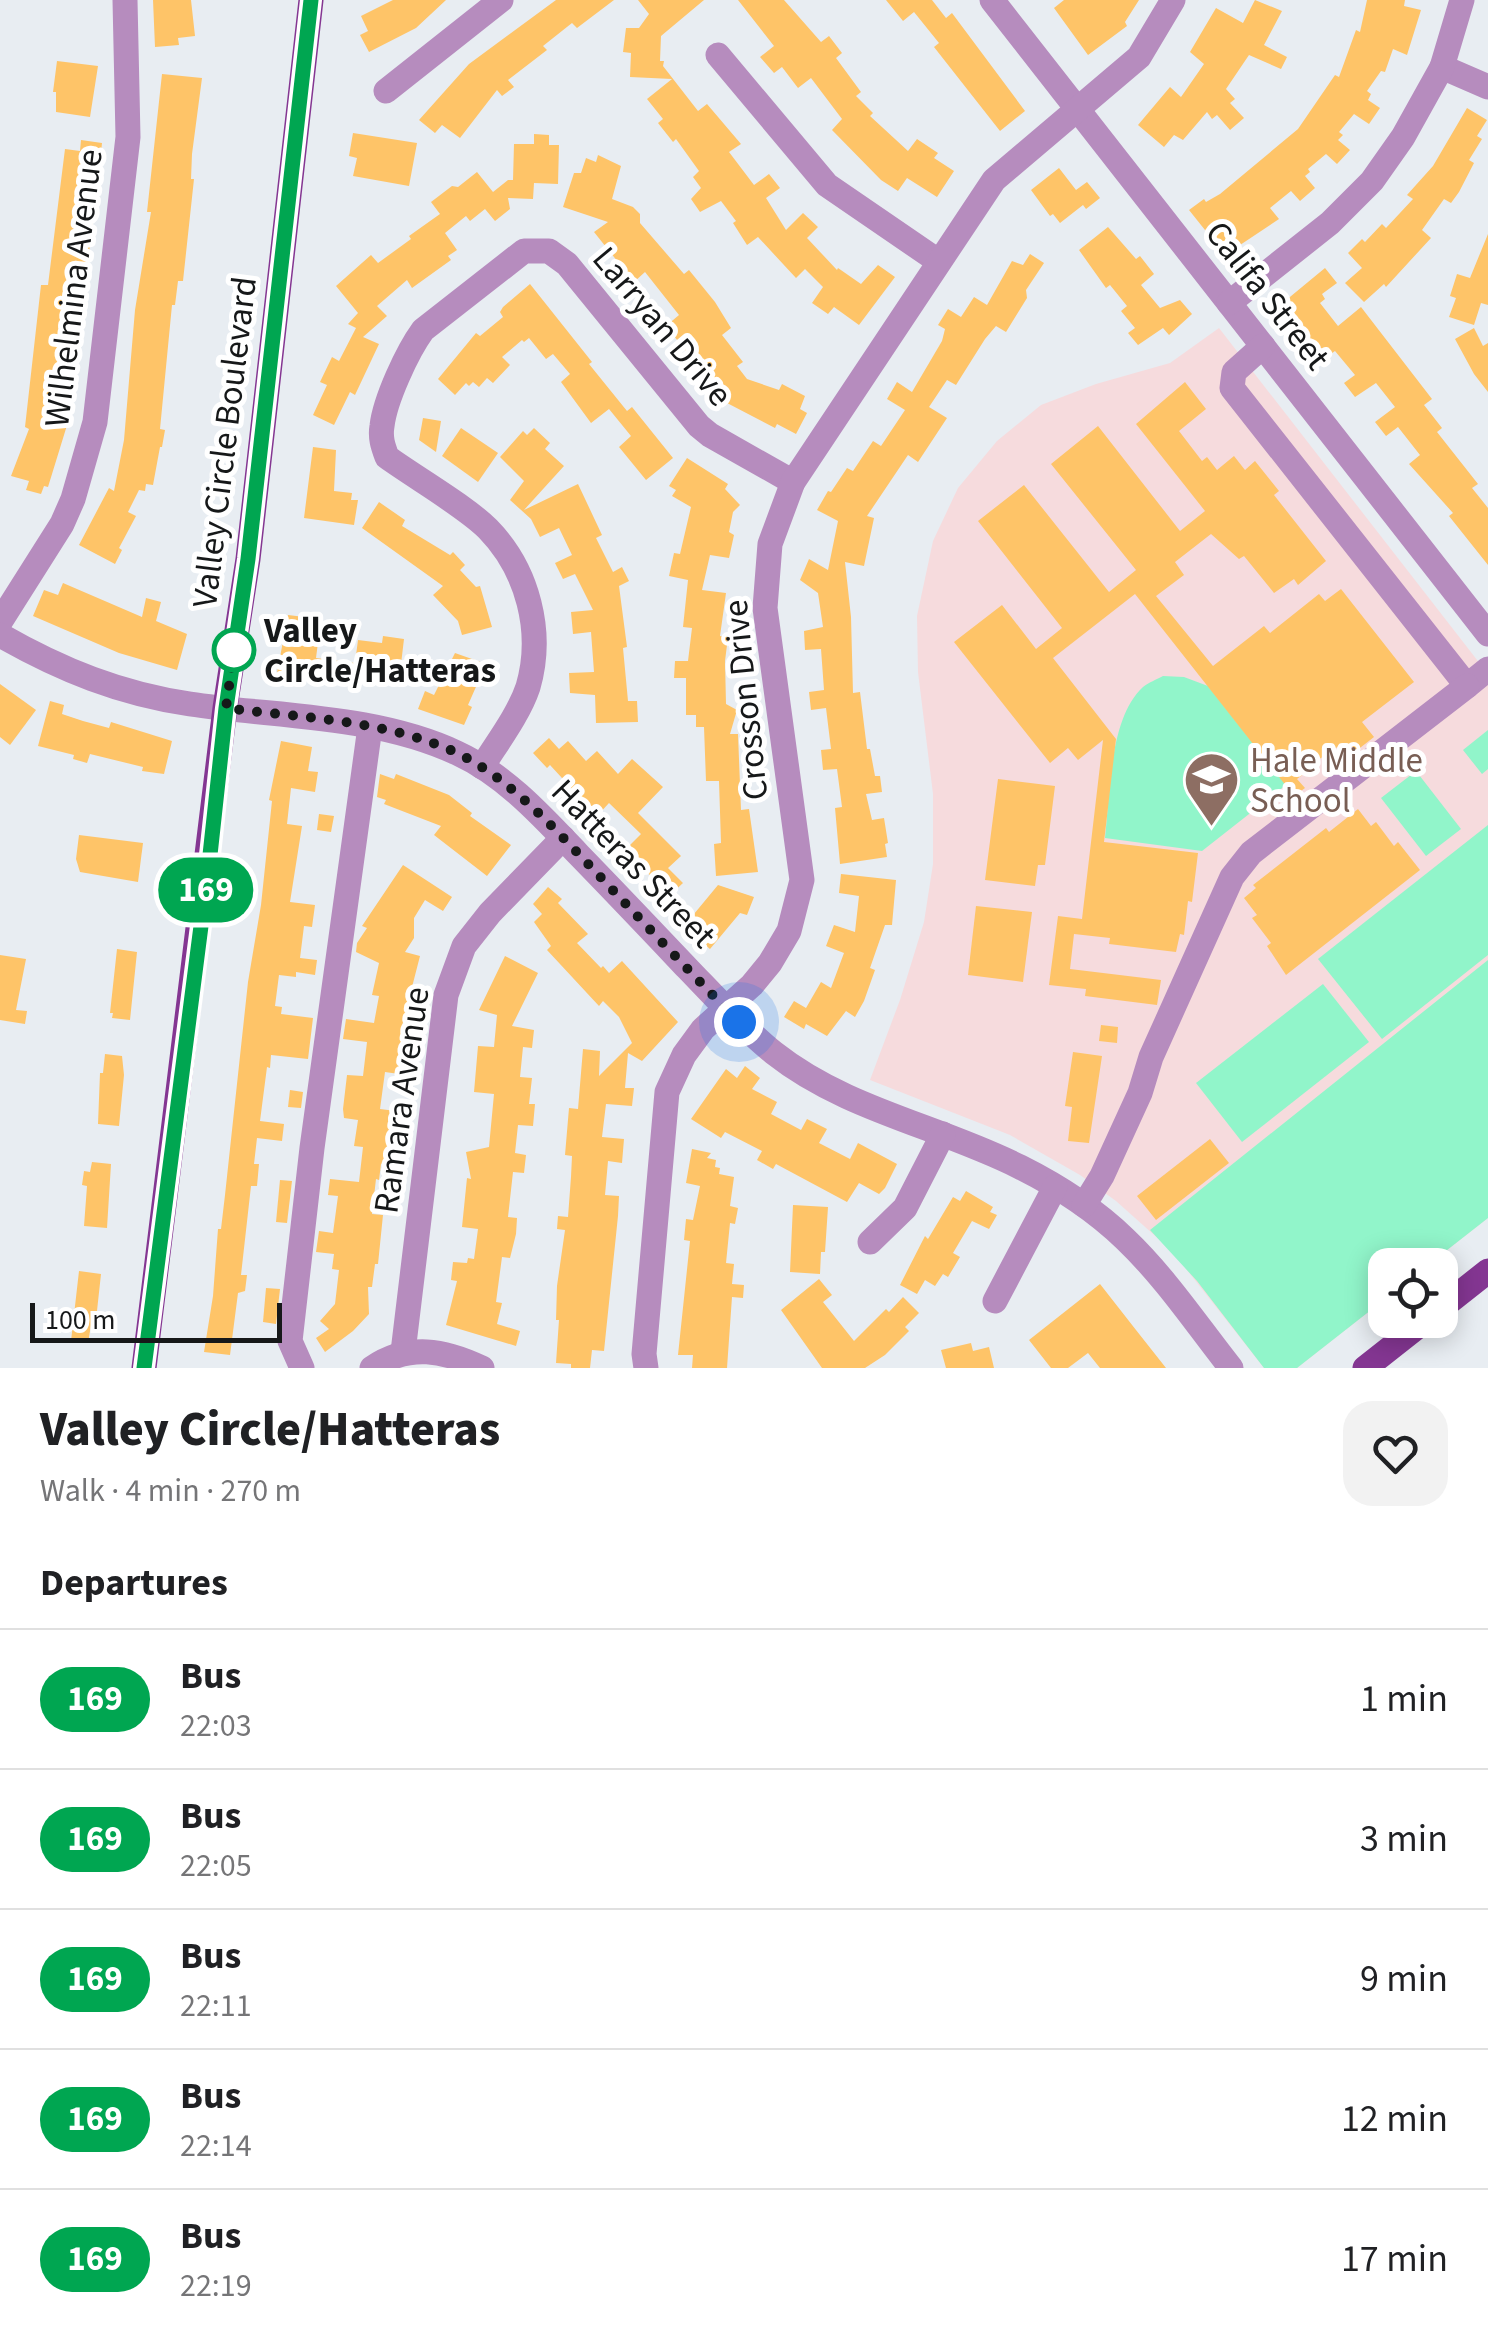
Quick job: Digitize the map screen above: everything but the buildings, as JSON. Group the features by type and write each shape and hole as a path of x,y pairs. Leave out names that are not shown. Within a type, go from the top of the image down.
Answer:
{"main road":[{"name":"Valley Circle Boulevard","path":"144,1368 250,540 311,0"},
{"path":"1458,1295 1488,1271"},
{"path":"1365,1368 1403,1338"}],"street":[{"name":"Wilhelmina Avenue","path":"0,622 62,524 96,422 128,137 125,0"},
{"path":"386,91 502,0"},
{"name":"Califa Street","path":"992,0 1488,634"},
{"name":"Crosson Drive","path":"646,1368 644,1354 667,1092 684,1055 770,963 789,931 802,880 765,608 770,544 793,482 994,180 1140,57 1173,0"},
{"path":"1229,303 1330,223 1372,181 1403,137 1442,67 1462,0"},
{"path":"718,56 826,185 938,261"},
{"path":"1442,67 1488,87"},
{"name":"Larryan Drive","path":"482,767 527,690 534,653 533,610 516,568 488,529 388,457 382,442 382,422 412,346 423,330 524,251 549,251 568,264 698,426 793,482"},
{"path":"1262,346 1234,372 1232,388 1467,686"},
{"name":"Hatteras Street","path":"0,636 88,680 127,692 370,727 416,737 482,767 517,793 563,838 774,1053 821,1086 1019,1166 1084,1205 1126,1240 1231,1368"},
{"path":"1084,1205 1102,1176 1232,877 1251,852 1488,669"},
{"path":"302,1368 290,1342 314,1128 370,727"},
{"name":"Ramara Avenue","path":"403,1352 446,995 464,946 490,912 563,838"},
{"path":"870,1242 905,1208 944,1134"},
{"path":"994,1301 1055,1187"},
{"path":"372,1368 403,1352 433,1350 482,1368"}],"shaded area":[{"name":"Hale Middle School","path":"1219,328 1488,674 1488,1218 1450,1248 1368,1248 1368,1312 1297,1368 1264,1368 1172,1251 1080,1175 1010,1135 870,1080 924,922 933,864 933,794 918,672 917,616 933,541 958,488 997,441 1041,405 1170,363"}],"green space":[{"path":"1163,676 1184,677 1208,686 1286,785 1202,851 1105,838 1113,758 1123,718 1143,687"},
{"path":"1488,730 1488,769 1482,774 1463,750"},
{"path":"1416,771 1461,829 1426,856 1381,798"},
{"path":"1488,825 1488,955 1382,1039 1318,959"},
{"path":"1488,960 1488,1218 1450,1248 1368,1248 1368,1312 1297,1368 1264,1368 1197,1281 1150,1230"},
{"path":"1323,984 1369,1042 1242,1142 1196,1083"}],"bus line":[{"name":"169","path":"144,1368 248,559 311,0"}],"place":[{"name":"Valley Circle/Hatteras","path":"234,650"},
{"name":"Hale Middle School","path":"1211,829"}],"route":[{"path":"234,650 226,708 416,737 457,753 500,780 563,838 739,1022"}]}
